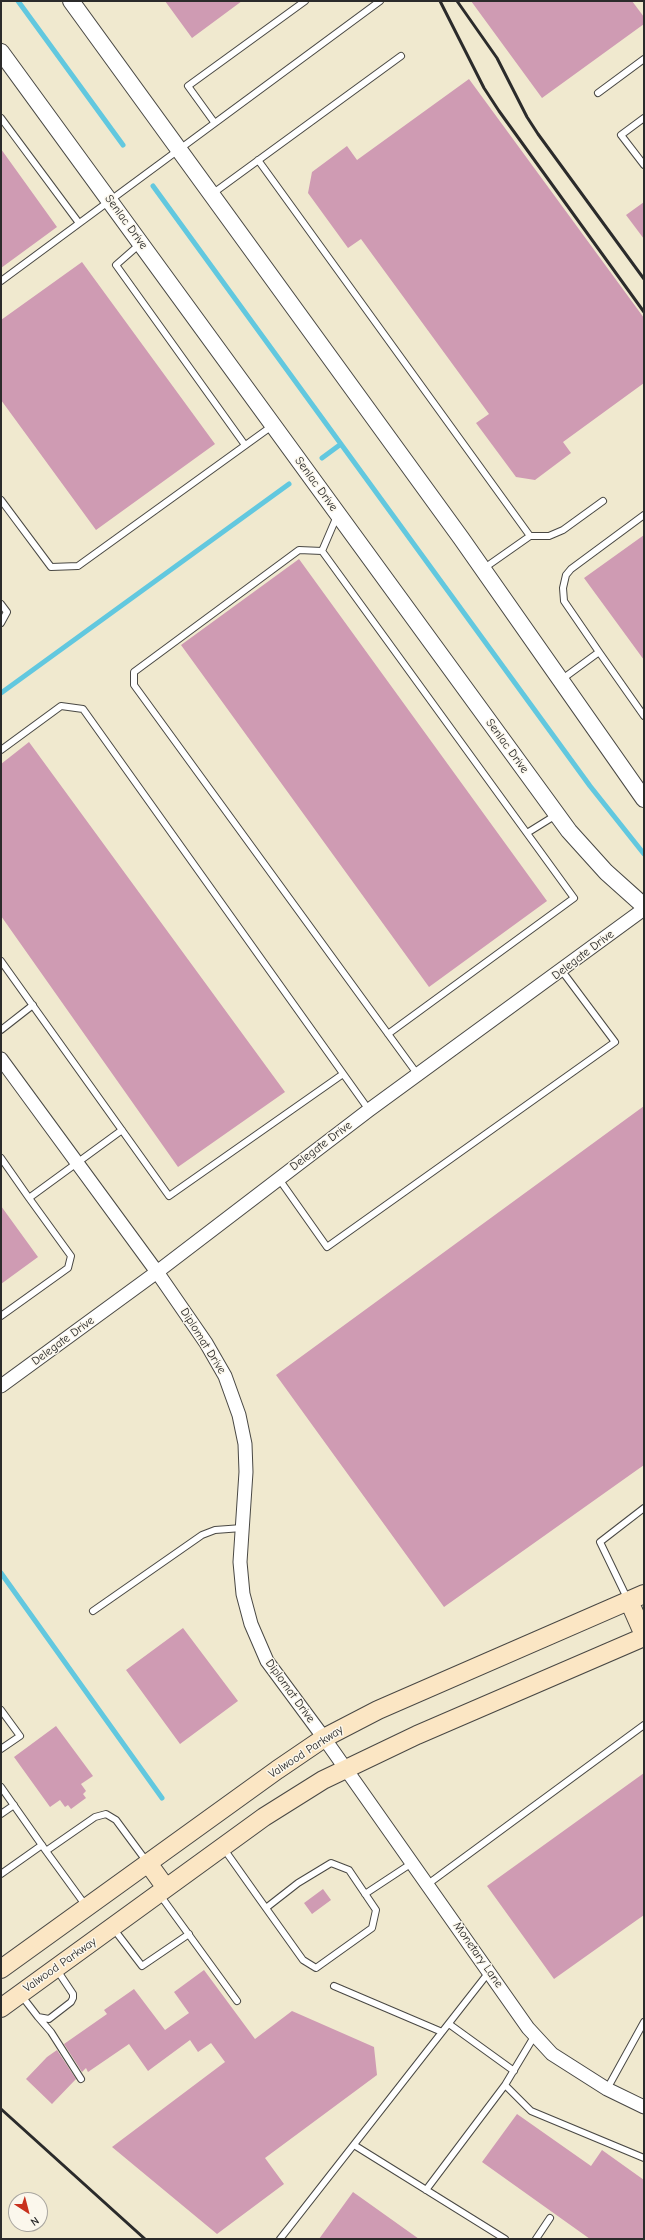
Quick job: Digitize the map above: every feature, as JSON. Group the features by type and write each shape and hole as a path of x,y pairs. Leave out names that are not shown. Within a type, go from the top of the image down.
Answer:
{"main road":[{"path":"636,1598 644,1636"},
{"name":"Valwood Parkway","path":"1,1969 277,1770 324,1738 378,1710 636,1598"},
{"name":"Valwood Parkway","path":"1,2008 290,1800 345,1768 417,1734 644,1636"},
{"path":"148,1863 163,1891"}],"street":[{"path":"71,1 483,569 644,799"},
{"name":"Senlac Drive","path":"2,55 110,200 569,831 606,872 644,906"},
{"name":"Delegate Drive","path":"1,1386 157,1272 369,1110 562,971 644,909"},
{"name":"Diplomat Drive","path":"1,1059 157,1272 215,1357 233,1396 242,1431 246,1458 240,1578 243,1594 256,1638 282,1684 345,1768"},
{"name":"Monetary Lane","path":"345,1768 535,2035 552,2054 607,2089 644,2107"}],"lane":[{"path":"214,122 188,86 305,1"},
{"path":"1,282 214,122 380,1"},
{"path":"212,194 401,56"},
{"path":"598,93 644,59"},
{"path":"1,118 79,223"},
{"path":"644,118 622,135 644,165"},
{"path":"258,160 530,536"},
{"path":"141,243 116,265 245,445"},
{"path":"1,500 51,567 78,566 273,425"},
{"path":"483,569 530,536 549,536 563,530 603,500"},
{"path":"322,551 338,514"},
{"path":"644,515 571,569 566,575 563,588 564,601 644,716"},
{"path":"322,551 299,550 134,672 134,685 418,1075"},
{"path":"322,551 574,898 388,1034"},
{"path":"1,604 7,612 1,623"},
{"path":"561,680 599,652"},
{"path":"1,750 61,706 83,709 369,1110"},
{"path":"527,833 557,814"},
{"path":"1,961 169,1196 343,1074"},
{"path":"279,1179 327,1247 615,1042 562,971"},
{"path":"1,1030 33,1005"},
{"path":"29,1198 76,1162 122,1130"},
{"path":"1,1158 71,1256 68,1268 1,1316"},
{"path":"636,1598 600,1542 644,1508"},
{"path":"93,1611 202,1535 215,1530 242,1528"},
{"path":"1,1710 20,1736 1,1749"},
{"path":"428,1884 644,1725"},
{"path":"1,1787 87,1907"},
{"path":"1,1814 14,1805"},
{"path":"46,1850 95,1817 106,1814 116,1820 148,1863"},
{"path":"1,1874 42,1845"},
{"path":"223,1847 266,1908 303,1960 316,1968 372,1928 376,1910 349,1870 331,1863 298,1883 266,1908"},
{"path":"366,1894 412,1863"},
{"path":"163,1891 189,1934 237,2001"},
{"path":"112,1928 142,1966 189,1934"},
{"path":"38,2017 50,2019 72,2000 73,1994 56,1968"},
{"path":"280,2239 489,1972"},
{"path":"334,1986 442,2032"},
{"path":"20,1994 51,2032 82,2079"},
{"path":"607,2089 644,2022"},
{"path":"449,2024 514,2071"},
{"path":"637,2034 644,2038"},
{"path":"426,2190 505,2085 535,2035"},
{"path":"505,2085 531,2111 644,2158"},
{"path":"354,2144 505,2239"},
{"path":"536,2239 550,2218"}],"building":[{"path":"165,1 242,1 192,38"},
{"path":"471,1 632,1 644,17 644,24 542,98"},
{"path":"469,79 644,318 644,383 563,442 571,453 535,480 516,477 476,423 489,414 361,239 348,248 308,193 312,172 347,146 357,160"},
{"path":"1,149 57,227 1,268"},
{"path":"644,202 644,239 626,215"},
{"path":"82,262 215,444 96,530 1,400 1,320"},
{"path":"644,535 644,660 584,578"},
{"path":"299,559 547,901 429,987 181,645"},
{"path":"29,742 285,1092 178,1167 1,916 1,764"},
{"path":"644,1106 644,1465 444,1607 276,1375"},
{"path":"1,1206 38,1257 1,1284"},
{"path":"183,1628 238,1701 180,1744 126,1670"},
{"path":"56,1726 93,1776 81,1784 86,1791 83,1794 86,1798 71,1809 68,1805 65,1807 60,1800 50,1807 14,1757"},
{"path":"644,1773 644,1915 554,1979 487,1886"},
{"path":"323,1889 331,1900 312,1914 304,1903"},
{"path":"204,1970 255,2039 292,2011 374,2047 377,2075 265,2158 284,2184 217,2234 112,2147 225,2062 211,2043 198,2052 190,2040 148,2071 129,2044 88,2072 86,2068 82,2072 64,2044 107,2014 104,2010 134,1989 165,2030 189,2013 174,1992"},
{"path":"57,2050 76,2079 52,2104 26,2079 47,2057"},
{"path":"517,2114 591,2166 602,2150 644,2180 644,2239 590,2239 482,2162"},
{"path":"353,2192 419,2239 319,2239"}],"waterway":[{"path":"18,1 123,145"},
{"path":"153,186 590,786 644,854"},
{"path":"322,458 341,444"},
{"path":"1,693 289,484"},
{"path":"1,1573 162,1798"}],"railway":[{"path":"440,1 484,88 499,111 644,312"},
{"path":"457,1 497,58 527,117 538,134 644,279"},
{"path":"1,2109 145,2239"}]}
